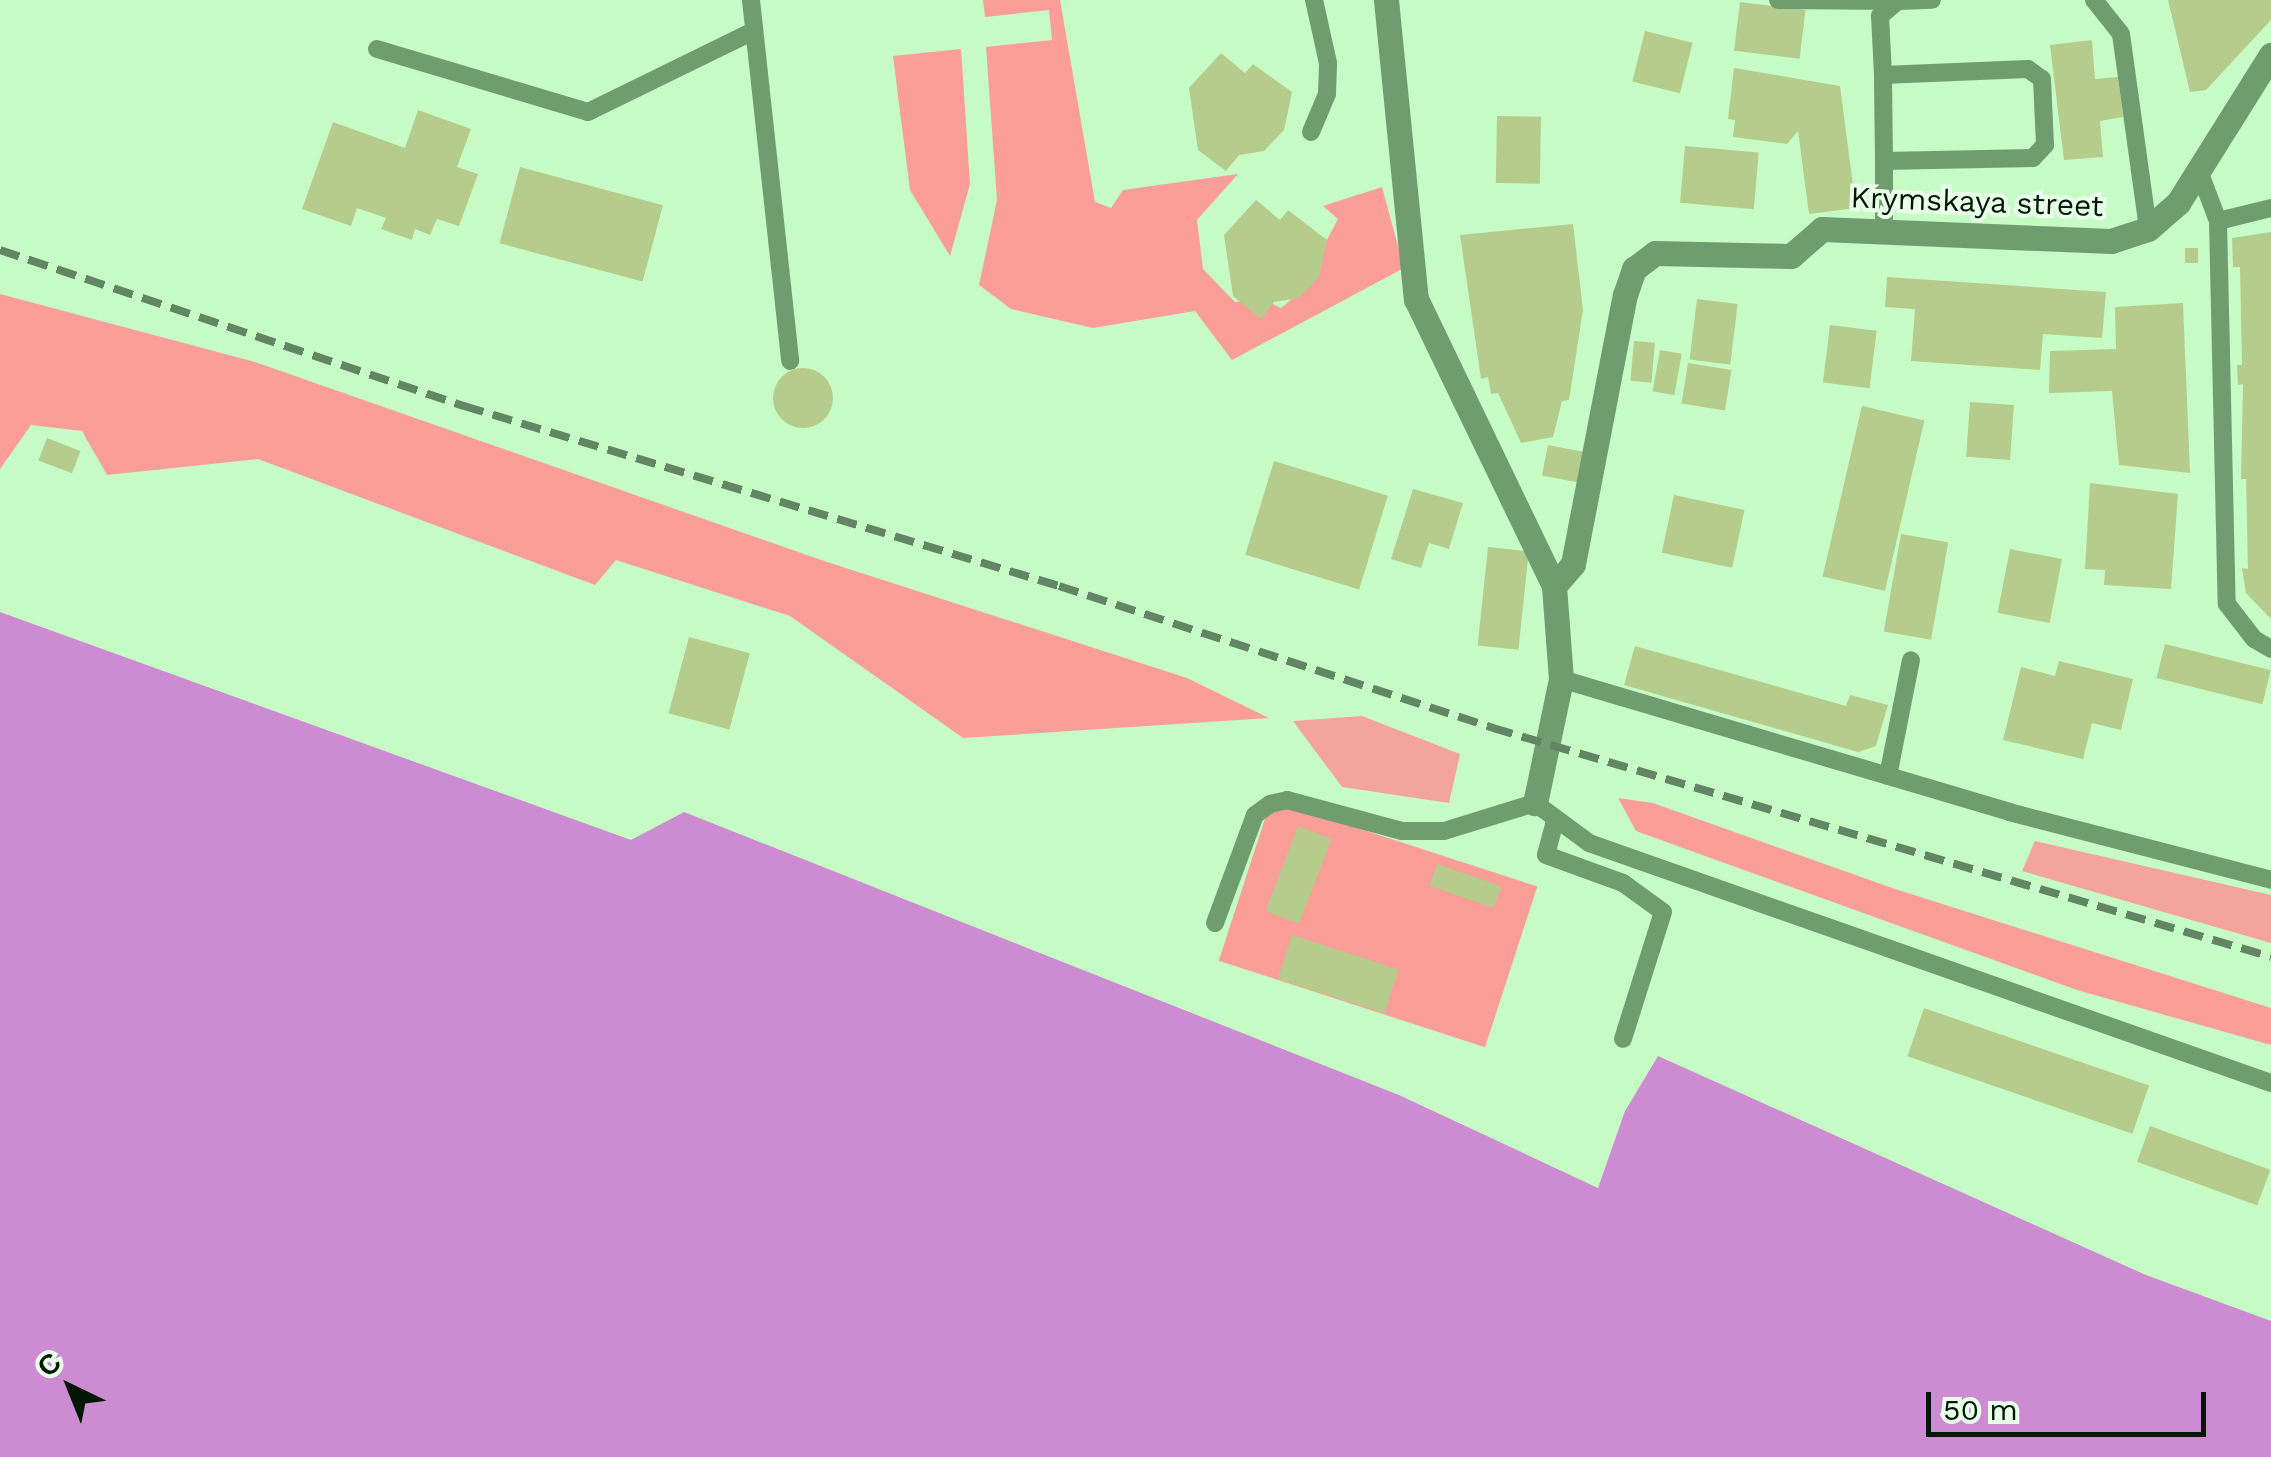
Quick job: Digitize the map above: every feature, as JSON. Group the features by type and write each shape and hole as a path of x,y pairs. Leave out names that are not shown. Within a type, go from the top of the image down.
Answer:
{"street":[{"path":"1386,0 1416,299 1554,586 1561,679 1535,803"},
{"path":"2148,229 2178,203 2271,55"},
{"name":"Krymskaya street","path":"1554,586 1573,564 1634,269 1655,253 1790,256 1822,230 2111,241 2148,229"}],"lane":[{"path":"751,0 790,361"},
{"path":"1311,132 1328,94 1314,0"},
{"path":"1778,0 1932,0"},
{"path":"2094,0 2122,34 2148,229"},
{"path":"1884,232 1880,16 1898,1"},
{"path":"377,49 588,112 753,31"},
{"path":"1883,75 2028,69 2042,80 2045,145 2033,158 1884,161"},
{"path":"2198,171 2218,221 2227,604 2254,639 2271,649"},
{"path":"2218,221 2271,208"},
{"path":"1888,776 1911,660"},
{"path":"1561,679 1888,776 2271,880"},
{"path":"1215,923 1255,816 1270,804 1287,800 1402,831 1444,831 1535,803 1589,843 2271,1082"},
{"path":"1555,821 1546,855 1622,883 1662,912 1623,1039"}],"shaded area":[{"path":"983,0 1060,0 1095,202 1111,208 1123,190 1238,174 1197,220 1203,269 1235,302 1262,299 1281,308 1298,294 1338,219 1323,206 1382,187 1404,268 1232,360 1195,311 1093,328 1011,309 979,285 997,200 986,47 1052,40 1049,10 985,17"},
{"path":"961,49 970,184 950,256 910,190 893,56"},
{"path":"0,294 255,362 821,560 1187,678 1269,718 963,738 790,616 616,560 595,585 258,459 107,475 82,431 31,425 0,469"},
{"path":"0,612 631,840 684,812 1399,1095 1598,1188 1625,1111 1658,1056 2146,1275 2271,1321 2271,1457 0,1457"},
{"path":"1362,716 1460,754 1449,803 1342,787 1293,721"},
{"path":"1618,798 1653,803 1895,889 2271,1008 2271,1045 2077,990 1636,831"},
{"path":"1271,800 1537,887 1485,1047 1219,961"},
{"path":"2035,841 2271,895 2271,943 2022,871"}],"building":[{"path":"2168,0 2271,0 2271,20 2206,90 2190,92"},
{"path":"1740,2 1806,10 1800,59 1734,51"},
{"path":"1645,31 1693,43 1680,93 1632,81"},
{"path":"2092,40 2095,79 2118,77 2123,117 2100,121 2103,157 2064,160 2050,45"},
{"path":"1221,53 1245,73 1253,64 1292,92 1284,130 1264,151 1239,155 1226,171 1198,150 1189,88"},
{"path":"1734,68 1840,86 1856,208 1809,214 1798,131 1787,144 1733,137 1735,120 1728,119"},
{"path":"418,110 471,129 457,167 478,174 459,226 437,219 430,235 415,229 412,240 381,229 386,218 357,208 351,226 302,209 333,122 405,148"},
{"path":"1497,116 1541,117 1540,184 1496,183"},
{"path":"1685,146 1759,152 1754,209 1680,203"},
{"path":"520,167 663,205 643,282 500,243"},
{"path":"1256,200 1280,220 1288,210 1327,240 1319,277 1299,298 1274,302 1261,319 1233,296 1224,235"},
{"path":"1573,224 1583,310 1569,400 1562,401 1553,437 1521,443 1498,393 1491,394 1488,377 1481,379 1460,235"},
{"path":"2271,232 2271,619 2246,593 2242,568 2248,569 2246,479 2241,479 2243,384 2238,385 2237,365 2242,365 2240,267 2233,267 2232,238"},
{"path":"2185,248 2198,248 2198,263 2185,263"},
{"path":"1887,277 2106,292 2102,338 2043,334 2040,370 1911,361 1915,309 1885,307"},
{"path":"1697,299 1738,304 1730,365 1690,360"},
{"path":"2183,303 2190,473 2119,465 2112,391 2049,393 2050,351 2116,349 2115,307"},
{"path":"1830,325 1877,331 1870,388 1823,383"},
{"path":"1634,341 1655,343 1651,383 1631,381"},
{"path":"1660,350 1682,354 1674,395 1653,391"},
{"path":"1688,363 1731,370 1725,410 1682,403"},
{"path":"803,368 824,377 833,398 824,419 803,428 782,419 773,398 782,377"},
{"path":"1970,402 2014,405 2010,460 1966,457"},
{"path":"1862,406 1924,420 1885,591 1823,577"},
{"path":"47,438 81,451 72,473 38,460"},
{"path":"1548,445 1585,452 1579,483 1542,475"},
{"path":"1274,461 1388,496 1359,590 1245,555"},
{"path":"2090,483 2178,494 2171,589 2104,585 2105,570 2085,569"},
{"path":"1413,489 1463,503 1449,549 1429,543 1421,568 1391,559"},
{"path":"1674,495 1744,510 1732,568 1662,553"},
{"path":"1901,534 1948,542 1931,640 1884,631"},
{"path":"1488,547 1529,551 1518,650 1478,645"},
{"path":"2010,549 2062,559 2050,623 1998,613"},
{"path":"689,637 750,653 729,730 669,713"},
{"path":"2165,644 2271,670 2262,704 2157,678"},
{"path":"1635,646 1846,706 1850,695 1888,705 1876,746 1858,752 1624,685"},
{"path":"2059,661 2133,679 2121,730 2092,723 2083,759 2003,740 2021,667 2055,676"},
{"path":"1298,826 1332,839 1299,924 1265,911"},
{"path":"1437,864 1501,886 1494,908 1430,886"},
{"path":"1292,935 1399,970 1384,1013 1278,979"},
{"path":"1924,1008 2149,1085 2132,1134 1907,1056"},
{"path":"2150,1126 2270,1170 2257,1205 2137,1162"}],"railway":[{"path":"0,250 464,406 1059,586 1493,728 2271,957"}]}
